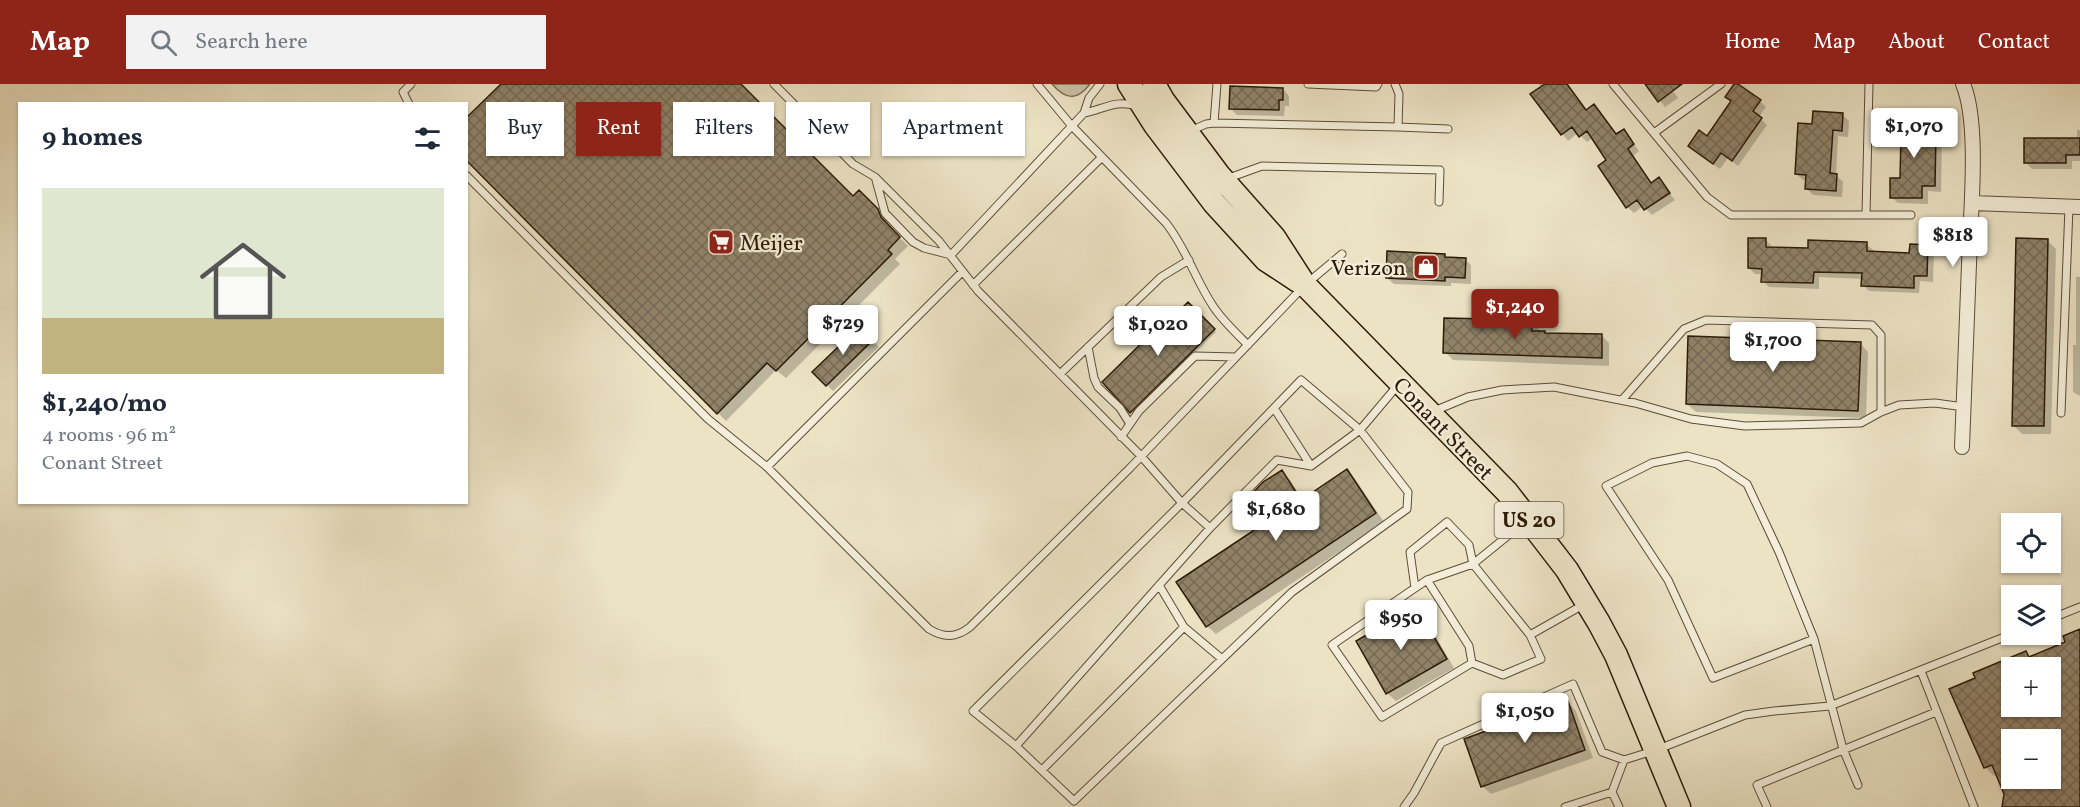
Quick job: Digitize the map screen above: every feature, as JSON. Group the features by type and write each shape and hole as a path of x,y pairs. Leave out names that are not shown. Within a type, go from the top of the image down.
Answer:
{"main road":[{"name":"Conant Street","path":"1129,84 1150,118 1214,202 1266,260 1305,285"},
{"name":"Conant Street","path":"1154,84 1163,100 1223,180 1274,237 1305,285 1507,492 1567,570 1616,655 1679,807"}],"street":[{"path":"1962,447 1972,203 1970,117 1967,93 1963,84"},
{"path":"1972,203 2075,207"}],"lane":[{"path":"408,102 403,92 411,84"},
{"path":"774,84 853,164 875,177 951,255 973,285 1141,456 1182,503 1210,528"},
{"path":"1037,84 1071,125 1166,222 1178,238 1211,304 1248,345"},
{"path":"951,255 1084,113 1089,98 1100,84"},
{"path":"1214,123 1217,84"},
{"path":"1308,84 1376,87 1378,84"},
{"path":"1395,84 1399,94 1398,127"},
{"path":"1613,84 1707,196 1731,214 1911,215"},
{"path":"1654,133 1721,84"},
{"path":"1866,214 1869,84"},
{"path":"1084,113 1123,103 1133,105 1150,118"},
{"path":"1188,132 1214,123 1448,129"},
{"path":"973,285 1102,157"},
{"path":"1223,180 1262,166 1440,170 1439,202"},
{"path":"468,177 708,419 767,467 929,629 939,635 961,634 970,627 1141,456 1305,285 1342,254"},
{"path":"875,177 885,213 914,242 924,248 951,255"},
{"path":"2061,413 2075,207"},
{"path":"1060,374 1161,277 1189,260"},
{"path":"767,467 962,272"},
{"path":"1622,400 1684,328 1706,320 1872,325 1881,335 1881,412"},
{"path":"1088,347 1098,387 1120,408 1130,424"},
{"path":"1121,437 1139,411 1195,356 1236,357"},
{"path":"1301,380 1360,430 1408,492 1407,509 1292,592 1074,801 1016,746 973,711 1182,503 1301,380"},
{"path":"1016,746 1210,528 1277,460 1311,466 1360,430 1399,383"},
{"path":"1429,413 1468,397 1502,390 1554,387 1622,400 1691,419 1744,426 1861,423 1899,405 1935,403 1964,407"},
{"path":"1274,408 1311,466"},
{"path":"1814,639 1713,678 1668,580 1606,486 1652,463 1688,456 1717,464 1747,484 1779,552 1814,639 1830,706 1843,749 1858,785"},
{"path":"1472,663 1382,717 1332,645 1427,580 1473,564 1528,519"},
{"path":"1415,588 1410,552 1447,522 1469,545 1473,564 1530,635 1541,659 1503,675 1472,663"},
{"path":"1427,580 1469,646 1472,663"},
{"path":"1159,585 1184,627 1222,659"},
{"path":"1530,635 1587,603"},
{"path":"2061,615 2080,607"},
{"path":"1042,770 1184,627"},
{"path":"1404,807 1441,743 1573,684 1602,752 1624,760 1745,715 1830,706 2001,638"},
{"path":"1920,671 1974,807"},
{"path":"1767,807 1758,785 1936,712"},
{"path":"1618,807 1612,792 1624,760"},
{"path":"1565,807 1612,792"}],"shaded area":[{"path":"1052,84 1090,84 1076,96 1067,96"}],"building":[{"name":"Meijer","path":"501,84 741,84 759,102 673,102 673,156 774,156 774,117 786,129 786,156 813,156 853,196 859,190 878,209 881,217 900,237 888,250 892,254 776,371 767,363 717,414 468,162 468,116"},
{"path":"1545,84 1567,84 1586,110 1594,104 1616,134 1624,129 1634,144 1628,149 1651,183 1659,177 1670,193 1644,210 1637,200 1626,208 1598,166 1606,160 1587,131 1579,137 1572,127 1561,135 1530,94"},
{"path":"1645,84 1682,84 1658,102"},
{"path":"1734,84 1738,84 1761,100 1753,111 1762,118 1732,161 1721,153 1713,164 1688,146 1699,130 1707,136 1731,101 1725,97"},
{"path":"1230,86 1283,88 1283,100 1279,100 1279,110 1229,109"},
{"path":"1813,111 1843,113 1842,131 1833,130 1830,173 1837,174 1836,191 1805,189 1806,175 1795,174 1798,123 1812,124"},
{"path":"1893,119 1924,119 1924,132 1936,133 1935,186 1922,186 1922,198 1890,198 1890,178 1900,178 1901,137 1893,137"},
{"path":"2024,138 2080,138 2080,155 2066,155 2066,163 2024,163"},
{"path":"1748,238 1766,238 1766,247 1808,248 1808,240 1867,242 1867,251 1909,253 1910,244 1928,245 1927,276 1914,276 1914,288 1861,286 1862,273 1814,272 1813,283 1761,282 1762,269 1748,268"},
{"path":"2016,238 2048,239 2044,426 2012,426"},
{"name":"Verizon","path":"1387,251 1445,254 1445,257 1466,258 1465,278 1445,277 1445,281 1386,278"},
{"path":"1188,302 1215,329 1130,413 1102,382 1154,331 1157,333"},
{"path":"1444,318 1532,320 1532,331 1602,334 1602,358 1443,353"},
{"path":"860,326 873,340 826,386 812,372"},
{"path":"1688,336 1861,342 1858,411 1686,404"},
{"path":"1347,469 1376,513 1206,627 1176,582 1265,523 1248,498 1263,482 1282,470 1301,500"},
{"path":"1413,608 1424,627 1427,625 1447,659 1386,694 1356,641"},
{"path":"2080,629 2080,807 2002,807 2004,794 2002,789 2061,789 2061,729 2001,729 2001,787 1992,765 1984,768 1949,689 1975,678 1973,673 2001,661 2001,717 2061,717 2061,657 2029,657 2065,642 2063,636"},
{"path":"2026,651 2029,657 2012,657"},
{"path":"1568,701 1585,750 1481,787 1464,739"}],"place":[{"name":"Meijer","path":"721,242"},
{"name":"Verizon","path":"1426,267"}]}
